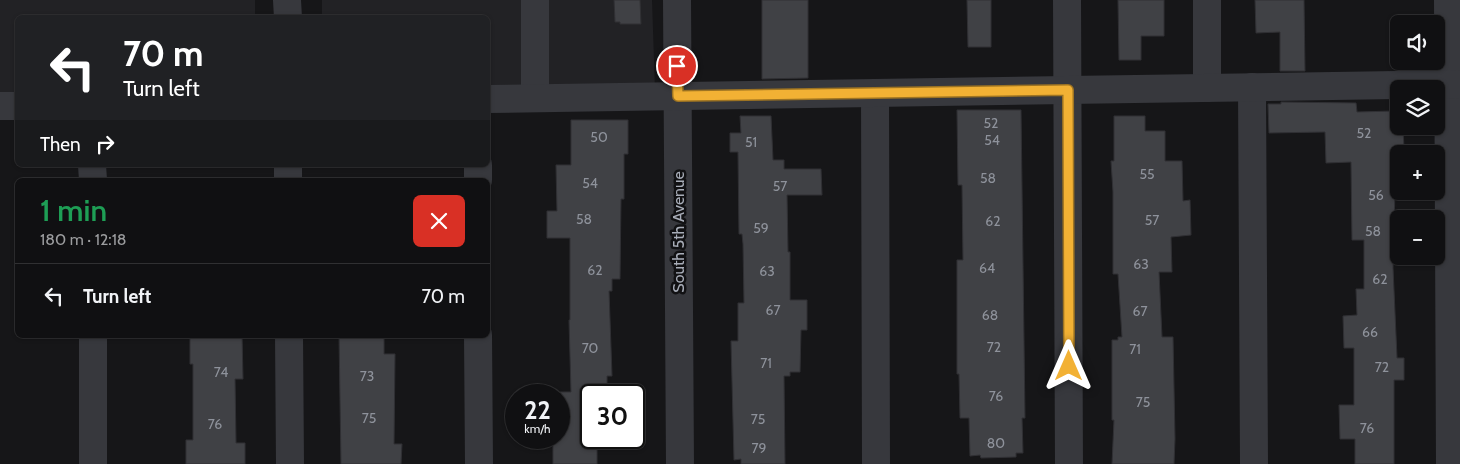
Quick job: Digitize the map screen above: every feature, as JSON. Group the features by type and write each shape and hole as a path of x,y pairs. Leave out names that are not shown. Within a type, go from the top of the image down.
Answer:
{"street":[{"path":"288,0 288,15"},
{"path":"535,0 535,98"},
{"name":"South 5th Avenue","path":"677,0 680,464"},
{"path":"1068,0 1069,464"},
{"path":"1207,0 1207,88"},
{"path":"1448,0 1454,84 1450,464"},
{"path":"490,99 1454,84"},
{"path":"1252,87 1254,464"},
{"path":"875,93 876,464"},
{"path":"0,106 15,106"},
{"path":"93,338 93,464"},
{"path":"289,338 290,464"},
{"path":"478,338 479,464"}],"shaded area":[{"path":"0,0 255,0 255,15 15,15 15,103 0,104"},
{"path":"322,0 652,0 655,90 490,92 490,15 322,15"}],"building":[{"path":"614,0 640,0 641,24 620,24 620,22 615,22"},
{"path":"762,0 808,0 808,78 762,79"},
{"path":"967,0 991,0 991,47 968,47"},
{"path":"1118,0 1164,0 1164,36 1141,36 1141,60 1119,60"},
{"path":"1255,0 1304,0 1305,71 1280,71 1280,32 1256,33"},
{"path":"1281,102 1356,103 1357,112 1390,111 1390,135 1403,135 1404,145 1390,145 1390,200 1395,200 1394,210 1390,210 1390,265 1393,265 1397,358 1404,358 1404,380 1394,380 1394,464 1355,464 1355,439 1340,439 1339,405 1354,405 1354,348 1344,348 1343,316 1357,315 1356,289 1364,289 1364,240 1352,240 1351,162 1326,163 1325,132 1269,133 1268,104 1281,104"},
{"path":"957,110 1021,110 1025,418 1022,418 1023,453 1016,453 1016,457 981,458 980,455 970,456 969,418 960,418 959,374 957,374 957,260 963,260 962,185 958,185"},
{"path":"740,116 771,116 773,160 784,160 784,169 821,169 822,195 787,195 790,300 807,300 807,330 801,330 800,372 790,372 790,376 784,376 785,464 741,464 741,459 734,460 731,341 738,341 738,303 744,303 743,244 742,234 739,234 738,152 730,152 730,133 741,133"},
{"path":"1114,116 1145,116 1145,131 1165,131 1165,161 1182,161 1183,201 1190,200 1191,235 1171,237 1172,272 1159,272 1162,337 1173,337 1174,464 1112,464 1114,420 1112,420 1112,340 1118,340 1118,337 1122,337 1118,274 1113,274 1111,161 1114,161"},
{"path":"571,120 628,120 628,154 624,154 624,199 621,199 620,279 612,279 612,291 609,291 612,376 607,376 607,384 580,384 580,449 597,449 597,464 553,464 553,449 570,449 570,238 547,238 547,211 557,211 556,165 571,165"},
{"path":"190,338 242,338 243,379 235,379 236,443 245,443 245,464 186,464 186,440 193,440 193,364 190,364"},
{"path":"339,338 384,338 384,354 395,354 394,444 402,444 401,464 341,464"}],"route":[{"path":"677,66 678,96 1068,90 1069,366"}]}
